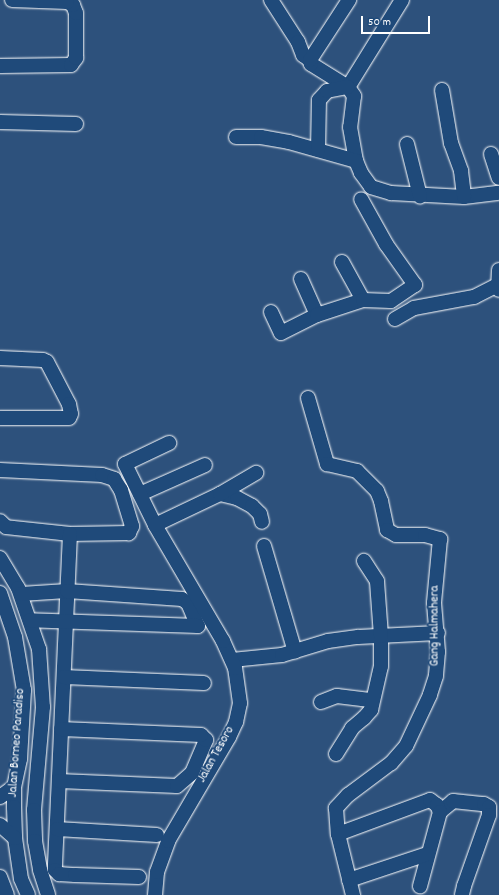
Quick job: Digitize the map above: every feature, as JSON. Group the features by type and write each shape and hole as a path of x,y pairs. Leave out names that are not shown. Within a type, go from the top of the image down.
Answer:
{"street":[{"path":"0,66 71,65 76,58 76,13 73,5 67,2 12,0"},
{"path":"271,0 298,42 303,55 310,60 311,64 348,87 354,96 350,127 356,161 365,181 371,187 391,193 420,196 464,197 499,193"},
{"path":"310,60 348,0"},
{"path":"318,150 319,100 327,91 348,87 396,2"},
{"path":"442,90 451,143 461,171 464,197"},
{"path":"0,122 76,124"},
{"path":"236,137 261,137 318,150 356,161"},
{"path":"407,144 420,196"},
{"path":"491,154 499,178"},
{"path":"271,312 281,333 316,315 363,300 391,301 415,285 386,244 361,200"},
{"path":"342,262 363,300"},
{"path":"395,319 414,308 474,297 498,288 499,270"},
{"path":"301,279 316,315"},
{"path":"0,358 43,360 47,362 69,404 71,414 69,418 0,418"},
{"name":"Gang Halmahera","path":"308,398 327,464 357,471 377,491 381,501 387,530 396,534 425,535 440,539 434,603 438,633 438,652 436,676 430,695 406,746 391,763 340,802 336,808 338,834 353,895"},
{"name":"Jalan Tesoro","path":"155,895 157,872 168,841 187,807 210,771 236,722 240,703 238,683 232,660 223,641 155,525 125,464 169,443"},
{"path":"140,494 204,465"},
{"path":"0,470 102,475 114,479 121,490 132,526 129,533 70,534 6,527 0,521"},
{"path":"155,525 220,494 256,473"},
{"path":"220,494 237,498 252,506 260,514 262,522"},
{"path":"70,534 55,870 59,874 139,877"},
{"path":"264,546 296,652"},
{"path":"0,558 21,594 39,649 43,708 34,810 34,833 40,870 48,895"},
{"path":"336,754 352,728 371,710 372,700 381,666 381,636 377,581 364,561"},
{"path":"21,594 68,591 182,599 188,603 198,626 30,620"},
{"name":"Jalan Borneo Paradiso","path":"0,593 15,637 24,690 20,759 14,787 15,838 21,879 28,895"},
{"path":"232,660 296,652 328,641 438,633"},
{"path":"20,670 40,666"},
{"path":"64,677 204,683"},
{"path":"321,702 337,696 372,700"},
{"path":"59,781 177,786 192,772 206,740 202,735 61,729"},
{"path":"0,797 14,787"},
{"path":"338,834 430,800 437,805 440,812"},
{"path":"420,886 427,854 440,812 453,801 484,804 489,806 489,814 462,895"},
{"path":"0,825 15,838"},
{"path":"57,829 157,835"},
{"path":"349,880 427,854"},
{"path":"0,877 7,895"}]}
